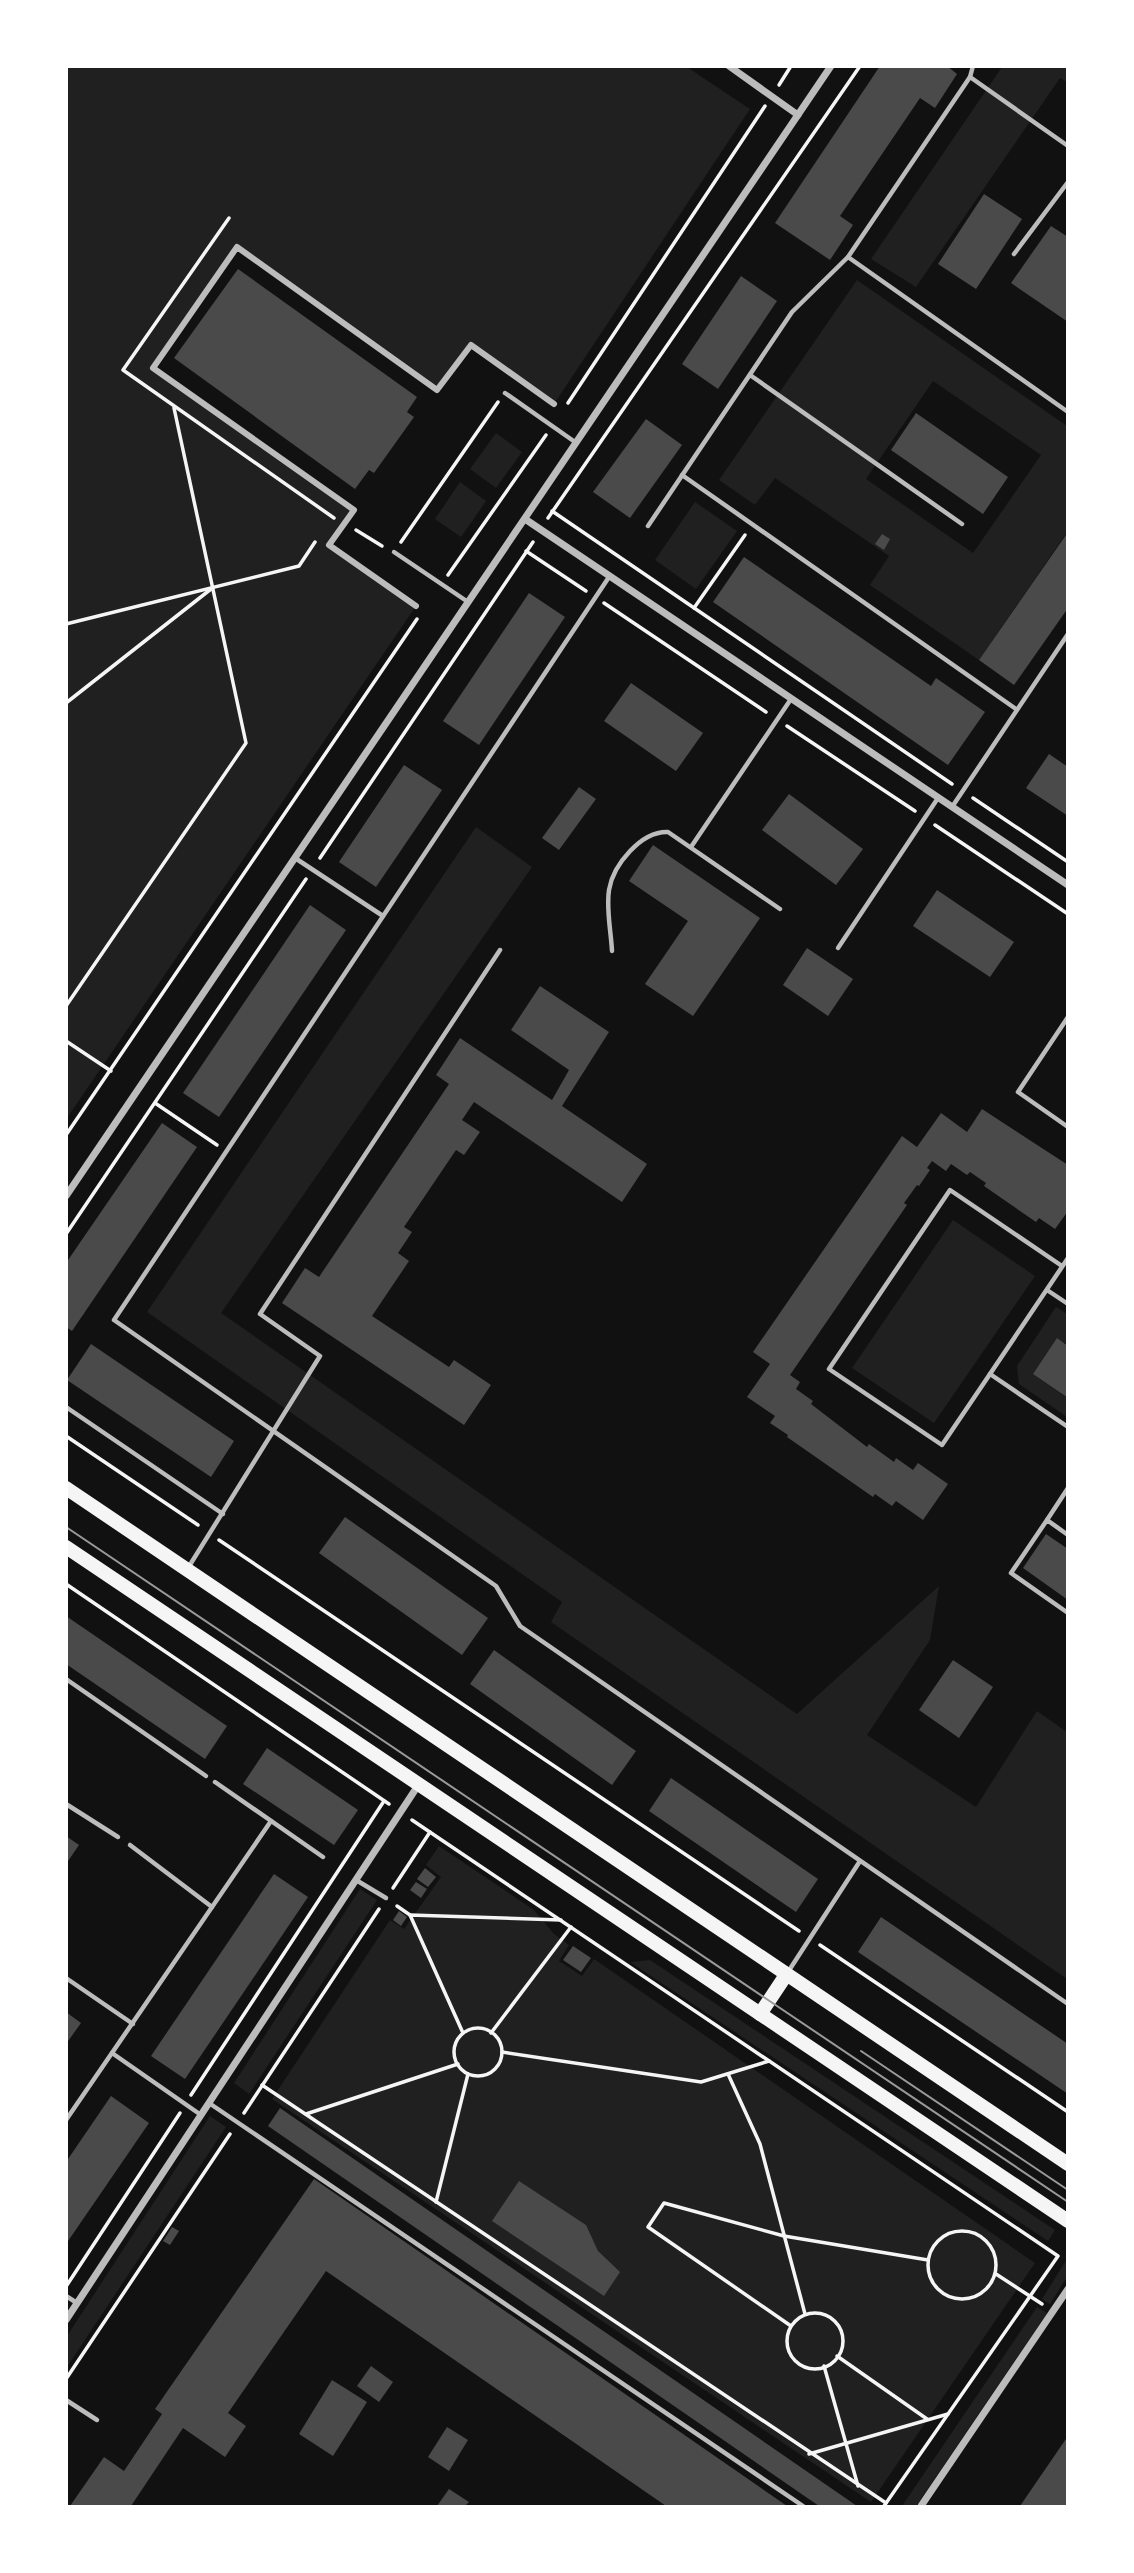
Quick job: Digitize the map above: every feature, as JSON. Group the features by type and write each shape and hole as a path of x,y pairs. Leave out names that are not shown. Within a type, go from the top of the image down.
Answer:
{"highway":[{"path":"66,1488 1068,2164"},
{"path":"66,1547 1068,2221"},
{"path":"760,2014 786,1975"}],"street":[{"path":"729,66 798,115"},
{"path":"66,1196 831,66"},
{"path":"416,606 329,545 354,510 153,368 237,247 437,390 471,345 554,404"},
{"path":"525,519 1068,885"},
{"path":"66,2320 419,1784"},
{"path":"921,2507 1068,2290"}],"lane":[{"path":"648,526 792,312 848,257 970,77 973,66"},
{"path":"970,77 1068,146"},
{"path":"1014,254 1068,182"},
{"path":"848,257 1068,412"},
{"path":"750,375 962,524"},
{"path":"505,393 576,443"},
{"path":"682,475 1016,709"},
{"path":"394,552 468,602"},
{"path":"610,576 114,1320 496,1586 520,1626 1068,2004"},
{"path":"952,807 1068,634"},
{"path":"691,847 792,699"},
{"path":"838,948 939,798"},
{"path":"612,951 609,894 611,879 641,839 652,834 668,832 780,909"},
{"path":"295,858 383,916"},
{"path":"188,1569 320,1356 260,1314 500,950"},
{"path":"1068,1017 1018,1091 1068,1127"},
{"path":"1062,1266 950,1190 829,1369 942,1446 1068,1258"},
{"path":"1047,1290 1068,1304"},
{"path":"990,1374 1068,1427"},
{"path":"66,1407 223,1514"},
{"path":"1068,1488 1010,1573 1068,1613"},
{"path":"1047,1520 1068,1535"},
{"path":"66,1679 206,1776"},
{"path":"215,1782 323,1857"},
{"path":"66,1804 117,1837"},
{"path":"66,2120 271,1821"},
{"path":"130,1845 212,1907"},
{"path":"786,1975 860,1861"},
{"path":"356,1880 386,1898"},
{"path":"66,1978 133,2024"},
{"path":"112,2053 201,2115"},
{"path":"209,2103 803,2507"},
{"path":"66,2296 78,2303"},
{"path":"66,2399 97,2420"}],"path":[{"path":"442,583 552,426 791,66"},
{"path":"66,1234 552,511 860,66"},
{"path":"394,552 505,393"},
{"path":"66,1006 246,743 173,406"},
{"path":"552,511 1068,862"},
{"path":"326,527 332,517"},
{"path":"694,608 753,524"},
{"path":"66,624 299,566 319,537"},
{"path":"526,551 1068,914"},
{"path":"66,702 213,588"},
{"path":"66,1135 422,611"},
{"path":"66,1041 111,1071"},
{"path":"155,1103 226,1151"},
{"path":"66,1436 1068,2112"},
{"path":"66,1584 1058,2256 885,2505 262,2085"},
{"path":"66,2285 384,1801"},
{"path":"66,2379 430,1832"},
{"path":"463,2033 410,1915 563,1920"},
{"path":"491,2033 571,1927"},
{"path":"477,2028 491,2033 502,2052 497,2066 491,2072 484,2075 468,2074 458,2064 454,2047 463,2033 477,2028"},
{"path":"502,2052 701,2081 769,2061"},
{"path":"306,2114 458,2064"},
{"path":"436,2202 468,2074"},
{"path":"728,2074 761,2144 805,2315"},
{"path":"791,2326 648,2227 664,2203 784,2236 928,2260"},
{"path":"969,2231 988,2242 997,2263 995,2274 983,2293 972,2298 949,2297 932,2282 928,2260 938,2240 947,2234 969,2231"},
{"path":"995,2274 1030,2296"},
{"path":"823,2314 838,2325 842,2342 838,2356 824,2366 810,2368 794,2360 787,2343 791,2326 805,2315 823,2314"},
{"path":"838,2356 928,2420"},
{"path":"824,2366 858,2487"},
{"path":"809,2454 948,2414"}],"shaded area":[{"path":"66,67 687,67 750,109 554,404 471,345 437,390 238,247 154,368 354,510 330,545 416,606 67,1118"},
{"path":"1002,67 1067,67 1067,82 1060,78 916,287 871,259"},
{"path":"857,280 1067,426 1067,532 979,660 870,585 889,556 775,478 755,505 719,480","holes":["933,381 1041,455 973,553 866,479"]},
{"path":"496,433 522,452 496,488 470,469"},
{"path":"460,482 486,501 461,537 435,519"},
{"path":"695,502 737,531 696,589 655,560"},
{"path":"476,827 532,867 221,1313 797,1714 939,1586 930,1640 867,1735 976,1807 1037,1711 1067,1732 1067,1979 551,1622 562,1602 147,1312"},
{"path":"953,1220 1035,1276 934,1423 852,1368"},
{"path":"1056,1307 1067,1314 1067,1344 1057,1339 1033,1374 1067,1398 1067,1417 1019,1384 1017,1366"},
{"path":"439,1846 534,1910 554,1934 569,1945 559,1961 582,1976 594,1959 1035,2263 871,2502 272,2099 390,1920 404,1929 441,1877 426,1865"},
{"path":"360,1889 377,1900 249,2094 234,2083"},
{"path":"650,1960 1055,2230 1048,2241 630,1962"},
{"path":"210,2116 226,2127 67,2367 67,2336"},
{"path":"1067,2259 1067,2277 1050,2304 1042,2299"},
{"path":"1037,2307 1047,2313 916,2506 902,2506"}],"building":[{"path":"880,66 947,66 957,74 935,108 920,98 840,216 853,225 830,260 775,223"},
{"path":"984,194 1022,219 976,289 938,264"},
{"path":"1051,226 1068,237 1068,322 1011,283"},
{"path":"238,269 417,397 407,412 414,417 374,473 369,470 355,489 174,358"},
{"path":"741,276 777,301 718,389 682,364"},
{"path":"916,413 1008,477 983,514 891,450"},
{"path":"646,419 682,445 630,518 593,492"},
{"path":"1068,532 1068,608 1014,685 979,660"},
{"path":"882,534 890,539 884,550 875,544"},
{"path":"744,557 931,686 936,678 985,712 948,765 713,602"},
{"path":"529,593 565,617 479,745 443,721"},
{"path":"631,683 703,733 676,771 604,721"},
{"path":"1049,754 1068,767 1068,816 1026,788"},
{"path":"404,765 442,790 376,887 339,862"},
{"path":"579,787 596,799 559,850 542,838"},
{"path":"789,794 863,849 836,885 762,830"},
{"path":"653,845 760,918 693,1016 645,984 688,921 629,881"},
{"path":"937,890 1014,942 990,977 913,926"},
{"path":"310,905 346,930 219,1117 183,1093"},
{"path":"807,948 853,979 828,1016 783,985"},
{"path":"540,986 609,1032 562,1106 647,1164 622,1202 474,1102 462,1120 480,1132 464,1155 456,1150 404,1227 412,1232 398,1253 409,1261 372,1316 449,1367 454,1360 491,1385 464,1425 282,1303 305,1268 319,1277 449,1084 436,1075 460,1038 552,1100 569,1070 511,1030"},
{"path":"982,1109 1068,1165 1068,1211 1055,1229 1039,1218 1036,1222 984,1186 986,1183 970,1172 967,1175 951,1164 946,1171 932,1161 927,1168 930,1170 904,1203 907,1205 790,1375 800,1382 796,1389 813,1401 811,1404 867,1447 869,1444 894,1462 896,1458 913,1470 918,1463 948,1484 923,1520 896,1501 892,1506 875,1494 873,1497 770,1423 775,1416 747,1397 770,1364 753,1352 902,1136 917,1147 941,1113 967,1132"},
{"path":"162,1123 197,1147 72,1331 66,1327 66,1263"},
{"path":"1057,1338 1068,1346 1068,1398 1033,1374"},
{"path":"91,1344 234,1441 211,1477 67,1380"},
{"path":"345,1517 488,1618 462,1655 319,1553"},
{"path":"1046,1534 1068,1549 1068,1600 1023,1568"},
{"path":"66,1616 227,1726 205,1759 66,1664"},
{"path":"494,1650 636,1751 612,1785 470,1684"},
{"path":"953,1660 993,1687 959,1738 919,1710"},
{"path":"267,1748 358,1810 334,1845 243,1784"},
{"path":"671,1778 818,1879 796,1912 649,1811"},
{"path":"66,1836 79,1845 66,1864"},
{"path":"425,1868 436,1877 428,1887 417,1879"},
{"path":"274,1874 308,1897 185,2079 151,2056"},
{"path":"416,1882 427,1889 421,1898 410,1890"},
{"path":"399,1911 407,1917 401,1926 393,1920"},
{"path":"881,1917 1068,2044 1068,2094 858,1952"},
{"path":"573,1946 591,1958 581,1972 563,1960"},
{"path":"66,2012 81,2023 66,2044"},
{"path":"111,2096 149,2123 66,2244 66,2162"},
{"path":"280,2108 857,2506 819,2506 268,2126"},
{"path":"314,2179 787,2506 666,2506 326,2271 228,2413 246,2426 225,2457 183,2428 131,2506 70,2506 104,2457 124,2471 162,2414 155,2409"},
{"path":"519,2181 586,2225 598,2251 620,2272 604,2296 492,2221"},
{"path":"172,2227 179,2231 170,2245 163,2241"},
{"path":"371,2366 393,2382 379,2402 357,2386"},
{"path":"332,2380 367,2402 333,2456 299,2434"},
{"path":"447,2427 468,2440 449,2471 428,2457"},
{"path":"1068,2436 1068,2506 1020,2506"},
{"path":"449,2489 469,2502 465,2506 437,2506"}],"tram line":[{"path":"66,1527 1068,2202"},
{"path":"861,2051 1068,2190"}]}
